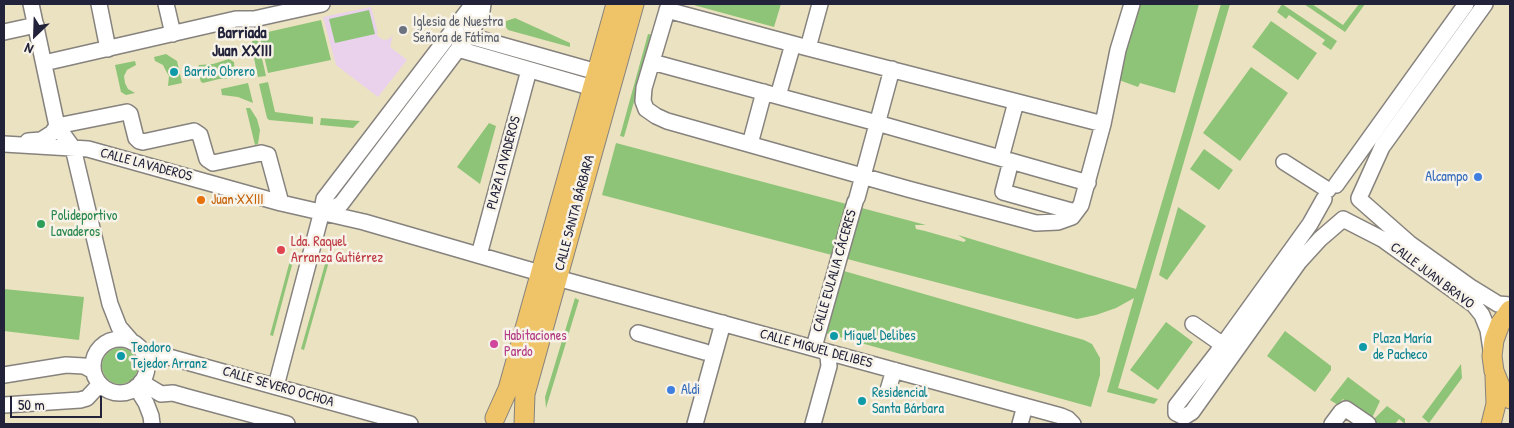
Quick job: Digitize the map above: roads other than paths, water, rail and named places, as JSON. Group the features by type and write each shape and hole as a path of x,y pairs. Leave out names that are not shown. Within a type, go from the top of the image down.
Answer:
{"main road":[{"name":"CALLE SANTA BÁRBARA","path":"523,424 525,394 549,276 595,80 616,4"},
{"name":"CALLE SANTA BÁRBARA","path":"488,421 508,389 549,276 634,4"},
{"path":"1491,424 1496,404 1493,363 1494,340 1500,324 1510,310"},
{"path":"1493,363 1502,388 1510,400"},
{"path":"488,421 510,418 523,424"}],"street":[{"path":"4,375 66,365 80,365 97,378 106,389 120,393 139,385 146,369 146,358 143,351 119,327 110,304 73,148 57,126 31,4"},
{"path":"99,4 108,48"},
{"path":"166,4 173,34"},
{"path":"233,4 236,19"},
{"path":"44,63 236,19 254,19 303,6 322,4"},
{"path":"750,144 771,94 801,46 820,4"},
{"path":"1103,124 801,46 668,7 644,88 643,101 646,109 667,121 1036,223 1058,222 1072,216 1081,204 1103,124 1118,50 1132,4"},
{"path":"1223,353 1310,224 1329,191 1466,4"},
{"path":"1223,353 1323,236 1343,219 1354,215 1359,206 1359,198 1382,147 1485,4"},
{"path":"322,211 341,204 477,22 482,11 475,5"},
{"path":"461,41 465,24 475,5"},
{"path":"276,386 324,199 438,49 475,5"},
{"path":"477,22 484,40"},
{"path":"4,32 36,25"},
{"path":"438,49 461,41 484,40 595,80"},
{"path":"461,41 529,70 595,80"},
{"path":"652,62 1088,183"},
{"name":"CALLE EULALIA CÁCERES","path":"813,424 828,372 829,359 820,345 856,200 892,69"},
{"name":"PLAZA LAVADEROS","path":"479,256 529,70"},
{"path":"1016,102 1006,160 1003,192 1075,212"},
{"name":"CALLE LAVADEROS","path":"5,144 41,140 52,133 57,126 127,112 130,114 138,141 143,142 194,131 200,135 207,159 213,163 265,154 270,158 282,203"},
{"name":"CALLE LAVADEROS","path":"5,144 88,149 110,154 282,203 356,220 549,276"},
{"path":"1284,162 1329,191"},
{"path":"1329,191 1342,184 1353,188 1359,198"},
{"path":"1329,191 1326,211 1330,215 1343,219"},
{"name":"CALLE JUAN BRAVO","path":"1359,198 1409,243 1472,288 1498,304 1510,306"},
{"path":"341,204 342,211 347,217 356,220"},
{"name":"CALLE JUAN BRAVO","path":"1343,219 1382,239 1474,305 1482,315 1488,330 1493,363"},
{"name":"CALLE MIGUEL DELIBES","path":"549,276 723,323 820,345 847,357 1061,416 1073,424"},
{"path":"107,342 110,304"},
{"path":"695,424 723,323"},
{"path":"1194,324 1223,353"},
{"path":"638,333 705,352"},
{"path":"4,405 87,398 97,378 93,362 100,348 107,342 115,339 124,339 132,342"},
{"name":"CALLE SEVERO OCHOA","path":"146,358 151,356 169,357 410,424"},
{"path":"828,372 833,362 847,357"},
{"path":"888,390 894,370"},
{"path":"139,385 151,416 152,424"},
{"path":"139,385 161,394 187,397 287,424"},
{"path":"1020,424 1025,406"},
{"path":"1332,424 1341,412 1346,409 1368,424"}],"place":[{"name":"Iglesia de Nuestra Señora de Fátima","path":"403,30"},
{"name":"Barrio Obrero","path":"174,72"},
{"name":"Alcampo","path":"1478,177"},
{"name":"Juan XXIII","path":"201,200"},
{"name":"Polideportivo Lavaderos","path":"41,224"},
{"name":"Lda. Raquel Arranza Gutiérrez","path":"281,250"},
{"name":"Miguel Delibes","path":"834,336"},
{"name":"Habitaciones Pardo","path":"494,344"},
{"name":"Plaza María de Pacheco","path":"1363,347"},
{"name":"Teodoro Tejedor Arranz","path":"121,356"},
{"name":"Aldi","path":"671,390"},
{"name":"Residencial Santa Bárbara","path":"862,401"}],"district":[{"name":"Barriada Juan XXIII","path":"242,43"}]}
